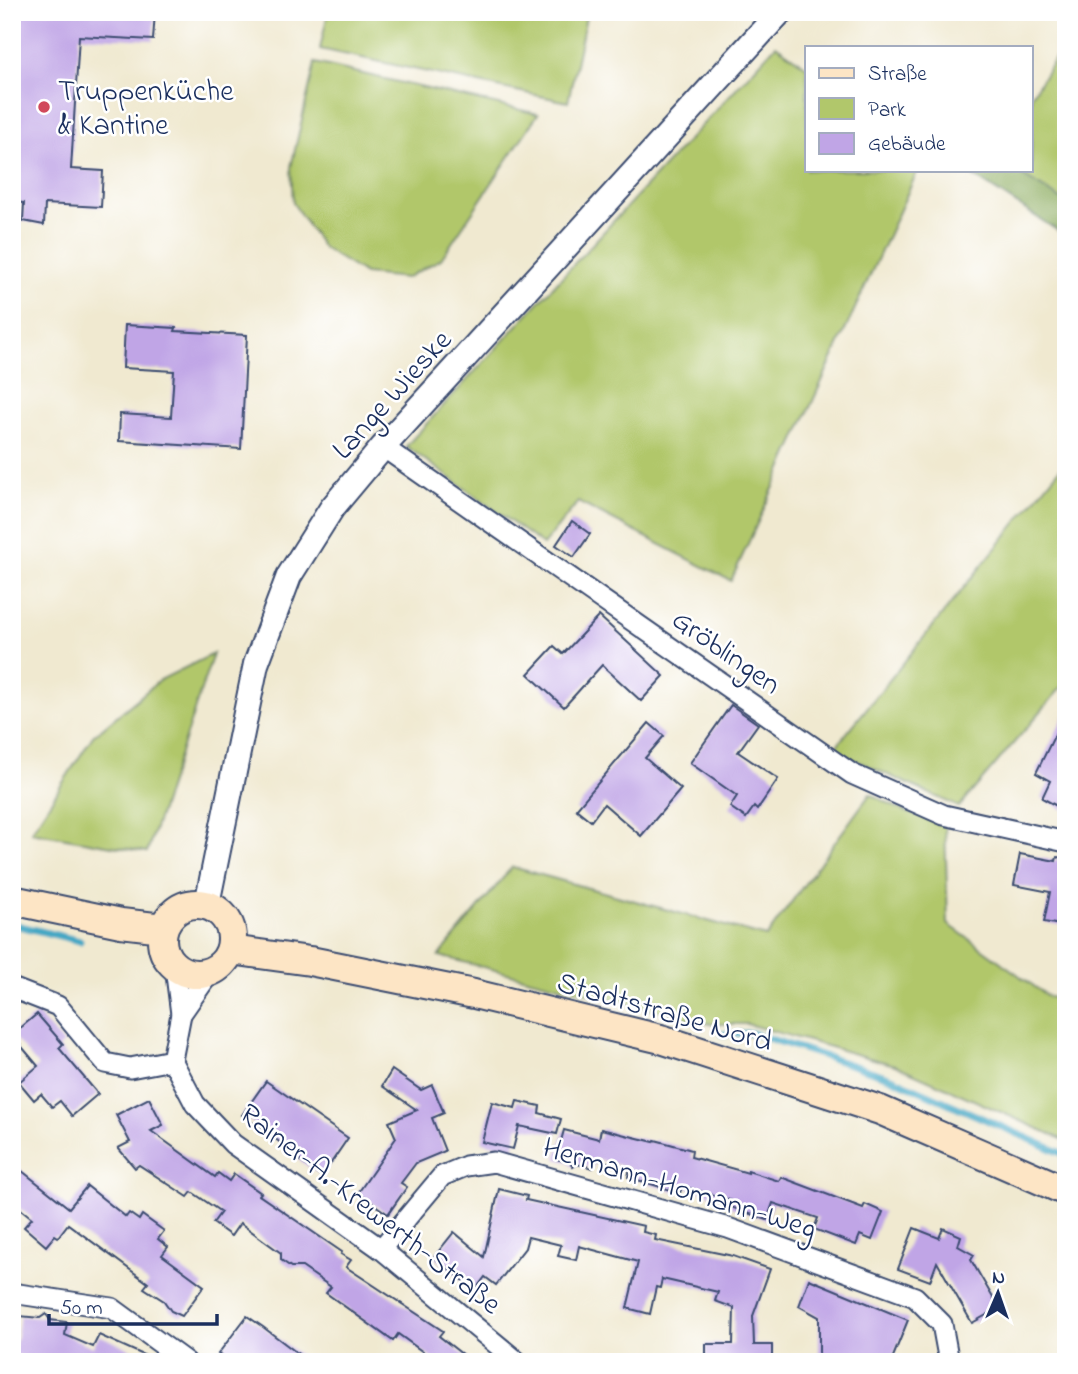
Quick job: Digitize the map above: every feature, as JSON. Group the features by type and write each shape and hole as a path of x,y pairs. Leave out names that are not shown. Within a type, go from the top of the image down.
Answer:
{"main road":[{"path":"12,900 121,923 163,928"},
{"path":"189,904 206,904 219,911 229,922 232,936 230,950 223,963 211,971 193,974 175,967 166,956 162,942 163,928 173,912 189,904"},
{"name":"Stadtstraße Nord","path":"230,950 310,961 474,994 661,1039 880,1110 1066,1191"}],"street":[{"name":"Lange Wieske","path":"206,904 256,664 289,576 332,508 383,447 780,12"},
{"name":"Gröblingen","path":"383,447 852,774 944,815 1066,842"},
{"path":"12,988 58,1006 105,1063 130,1068 172,1060 181,1014 175,967"},
{"path":"181,1014 211,971"},
{"name":"Rainer-A.-Krewerth-Straße","path":"172,1060 195,1104 233,1144 381,1249 518,1362"},
{"name":"Hermann-Homann-Weg","path":"381,1249 442,1176 466,1166 494,1162 728,1228 915,1297 942,1324 949,1362"},
{"path":"12,1293 112,1308 186,1362"}],"green space":[{"path":"328,12 587,12 568,102 320,49"},
{"path":"1066,42 1066,202 1016,172 1032,172 1032,94"},
{"path":"776,45 805,66 805,172 917,172 731,581 578,502 543,545 406,446"},
{"path":"315,63 538,114 441,259 406,278 365,274 323,248 293,203 291,167"},
{"path":"967,172 1016,172 1066,202 1066,236"},
{"path":"1066,461 1066,682 959,807 833,750"},
{"path":"213,654 147,852 31,832 93,736 160,680"},
{"path":"870,794 906,812 945,824 948,924 1049,997 1066,1000 1066,1141 895,1065 747,1024 710,1024 439,956 512,867 766,937"}],"building":[{"name":"Truppenküche & Kantine","path":"19,12 155,12 153,40 79,36 71,169 103,171 101,207 45,204 44,225 23,221 24,203 12,202 12,126"},
{"path":"125,325 247,335 241,449 119,441 120,414 171,417 174,371 123,368"},
{"path":"572,521 590,534 574,557 556,545"},
{"path":"599,616 664,676 641,701 602,665 564,707 528,674 554,646 563,654"},
{"path":"731,705 758,724 738,752 778,779 757,810 754,807 746,818 730,807 737,796 690,763"},
{"path":"1066,712 1066,811 1042,798 1050,781 1036,773"},
{"path":"649,723 664,736 645,758 681,789 641,836 604,804 591,821 576,809"},
{"path":"1020,854 1056,861 1057,857 1066,858 1066,926 1044,922 1050,892 1014,885"},
{"path":"37,1014 63,1044 59,1048 98,1094 72,1116 60,1101 52,1107 41,1094 34,1100 19,1082 38,1066 12,1035"},
{"path":"392,1070 421,1090 432,1085 444,1113 432,1118 445,1151 416,1163 401,1183 407,1187 388,1214 358,1193 396,1138 389,1122 417,1110 382,1086"},
{"path":"266,1081 348,1138 322,1176 242,1115"},
{"path":"149,1098 163,1125 151,1131 215,1177 218,1173 229,1181 234,1174 261,1193 259,1195 342,1252 341,1254 351,1260 346,1267 443,1331 439,1336 472,1362 437,1362 398,1334 393,1341 326,1293 331,1287 302,1267 291,1267 281,1260 281,1253 240,1223 231,1236 213,1223 221,1212 192,1192 188,1197 139,1165 135,1168 118,1148 130,1142 116,1115"},
{"path":"517,1101 540,1106 539,1113 561,1119 557,1134 519,1126 513,1149 482,1142 492,1102 515,1108"},
{"path":"601,1129 692,1150 691,1157 779,1181 781,1177 863,1208 865,1204 883,1212 872,1240 860,1235 856,1245 814,1229 818,1218 773,1203 767,1220 728,1206 730,1200 682,1186 680,1193 628,1177 630,1168 595,1159 593,1168 577,1164 573,1167 569,1162 556,1159 564,1130 599,1139"},
{"path":"12,1163 69,1208 87,1186 126,1217 129,1213 139,1220 142,1215 164,1231 158,1239 168,1247 162,1255 204,1286 182,1316 171,1311 164,1301 144,1288 148,1283 68,1224 58,1237 55,1235 46,1246 24,1227 32,1218 12,1202"},
{"path":"499,1189 527,1196 526,1200 644,1226 643,1232 656,1235 655,1240 733,1256 770,1269 753,1316 754,1345 772,1345 772,1360 706,1362 706,1344 733,1344 734,1308 715,1301 718,1292 662,1279 660,1288 656,1287 650,1314 627,1308 638,1262 579,1246 576,1260 558,1256 561,1245 528,1237 525,1248 496,1285 485,1277 475,1290 434,1257 454,1232 484,1257"},
{"path":"914,1228 939,1238 943,1228 961,1236 958,1246 974,1255 971,1260 999,1308 972,1323 937,1262 930,1281 898,1269"},
{"path":"809,1279 908,1320 891,1362 819,1362 819,1317 799,1306"},
{"path":"46,1314 50,1320 67,1322 65,1335 93,1347 99,1335 159,1362 65,1362 14,1355 20,1316 40,1318"},
{"path":"247,1316 309,1362 229,1362 218,1354"}],"waterway":[{"path":"12,924 80,941"},
{"path":"722,1034 752,1033 889,1077 1066,1155"}],"place":[{"name":"Truppenküche & Kantine","path":"44,107"}]}
